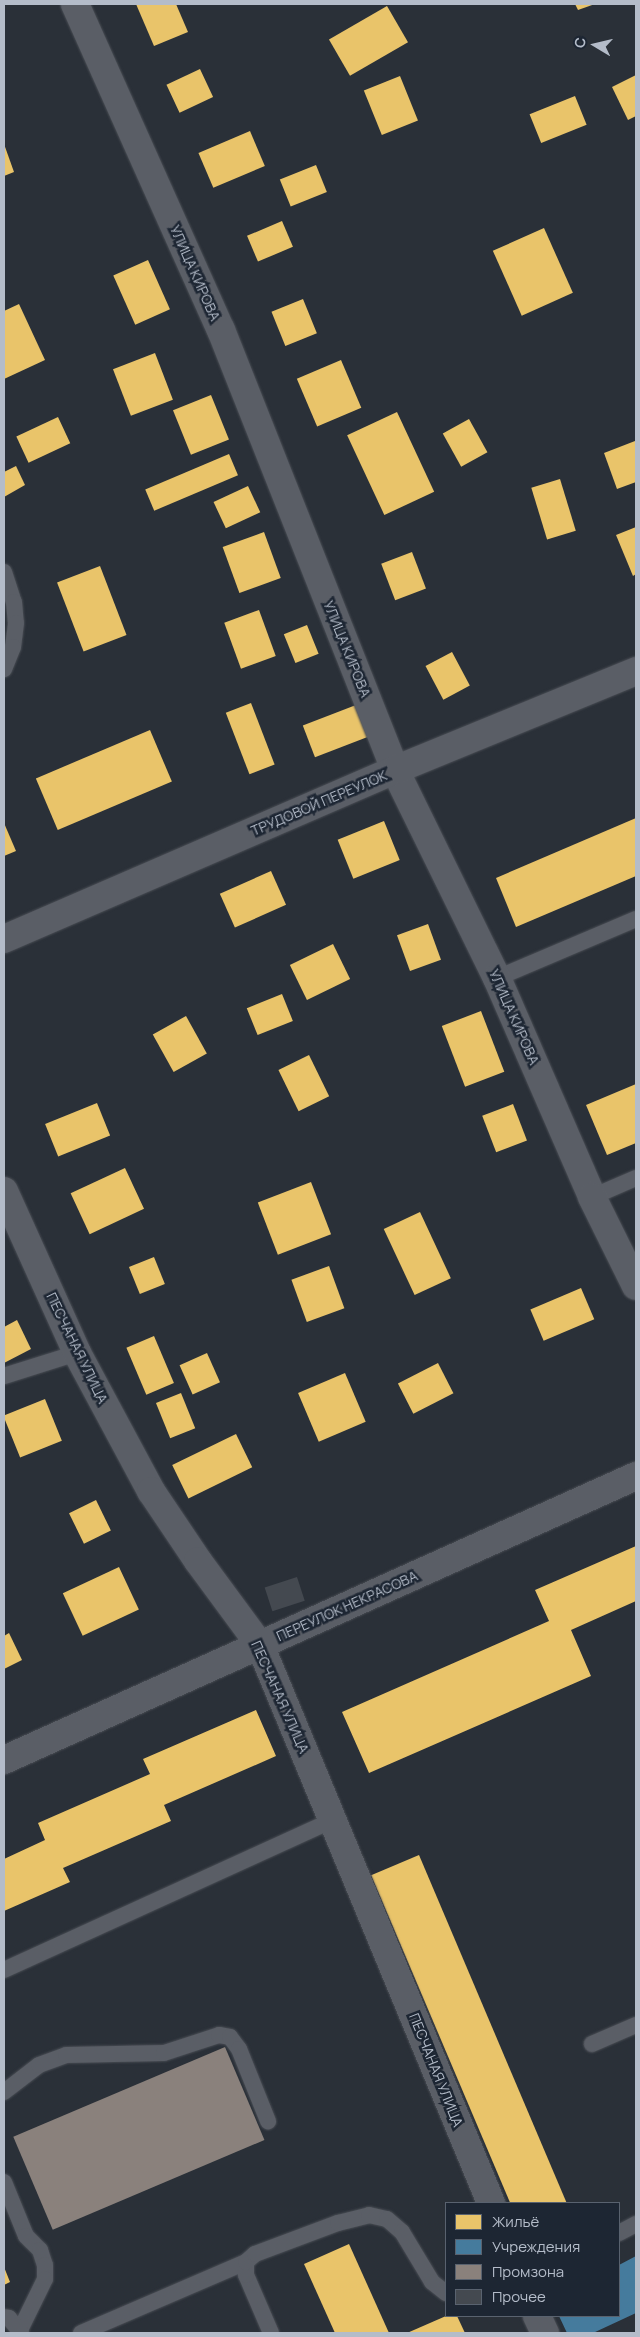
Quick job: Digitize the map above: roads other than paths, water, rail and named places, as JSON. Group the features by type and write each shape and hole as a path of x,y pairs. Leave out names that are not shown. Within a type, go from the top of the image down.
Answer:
{"street":[{"name":"УЛИЦА КИРОВА","path":"75,4 221,330 395,770 497,978 592,1197 636,1286"},
{"name":"ТРУДОВОЙ ПЕРЕУЛОК","path":"4,939 395,770 636,671"},
{"name":"ПЕСЧАНАЯ УЛИЦА","path":"4,1191 77,1353 151,1491 198,1561 260,1645 491,2202"},
{"name":"ПЕРЕУЛОК НЕКРАСОВА","path":"4,1760 636,1476"},
{"path":"537,2317 545,2333"}],"lane":[{"path":"4,572 14,602 16,623 13,647 4,669"},
{"path":"497,978 636,918"},
{"path":"592,1197 636,1178"},
{"path":"4,1376 77,1353"},
{"path":"4,1970 333,1820"},
{"path":"592,2044 636,2024"},
{"path":"4,2092 39,2065 66,2055 164,2053 219,2035 230,2037 239,2049 268,2121"},
{"path":"4,2182 26,2236 40,2250 45,2265 45,2279 21,2332 9,2318 4,2317"},
{"path":"81,2333 246,2262 255,2254 338,2223 369,2215 387,2219 402,2232 432,2282 445,2292"},
{"path":"620,2232 636,2224"},
{"path":"246,2262 246,2275 271,2333"}]}
